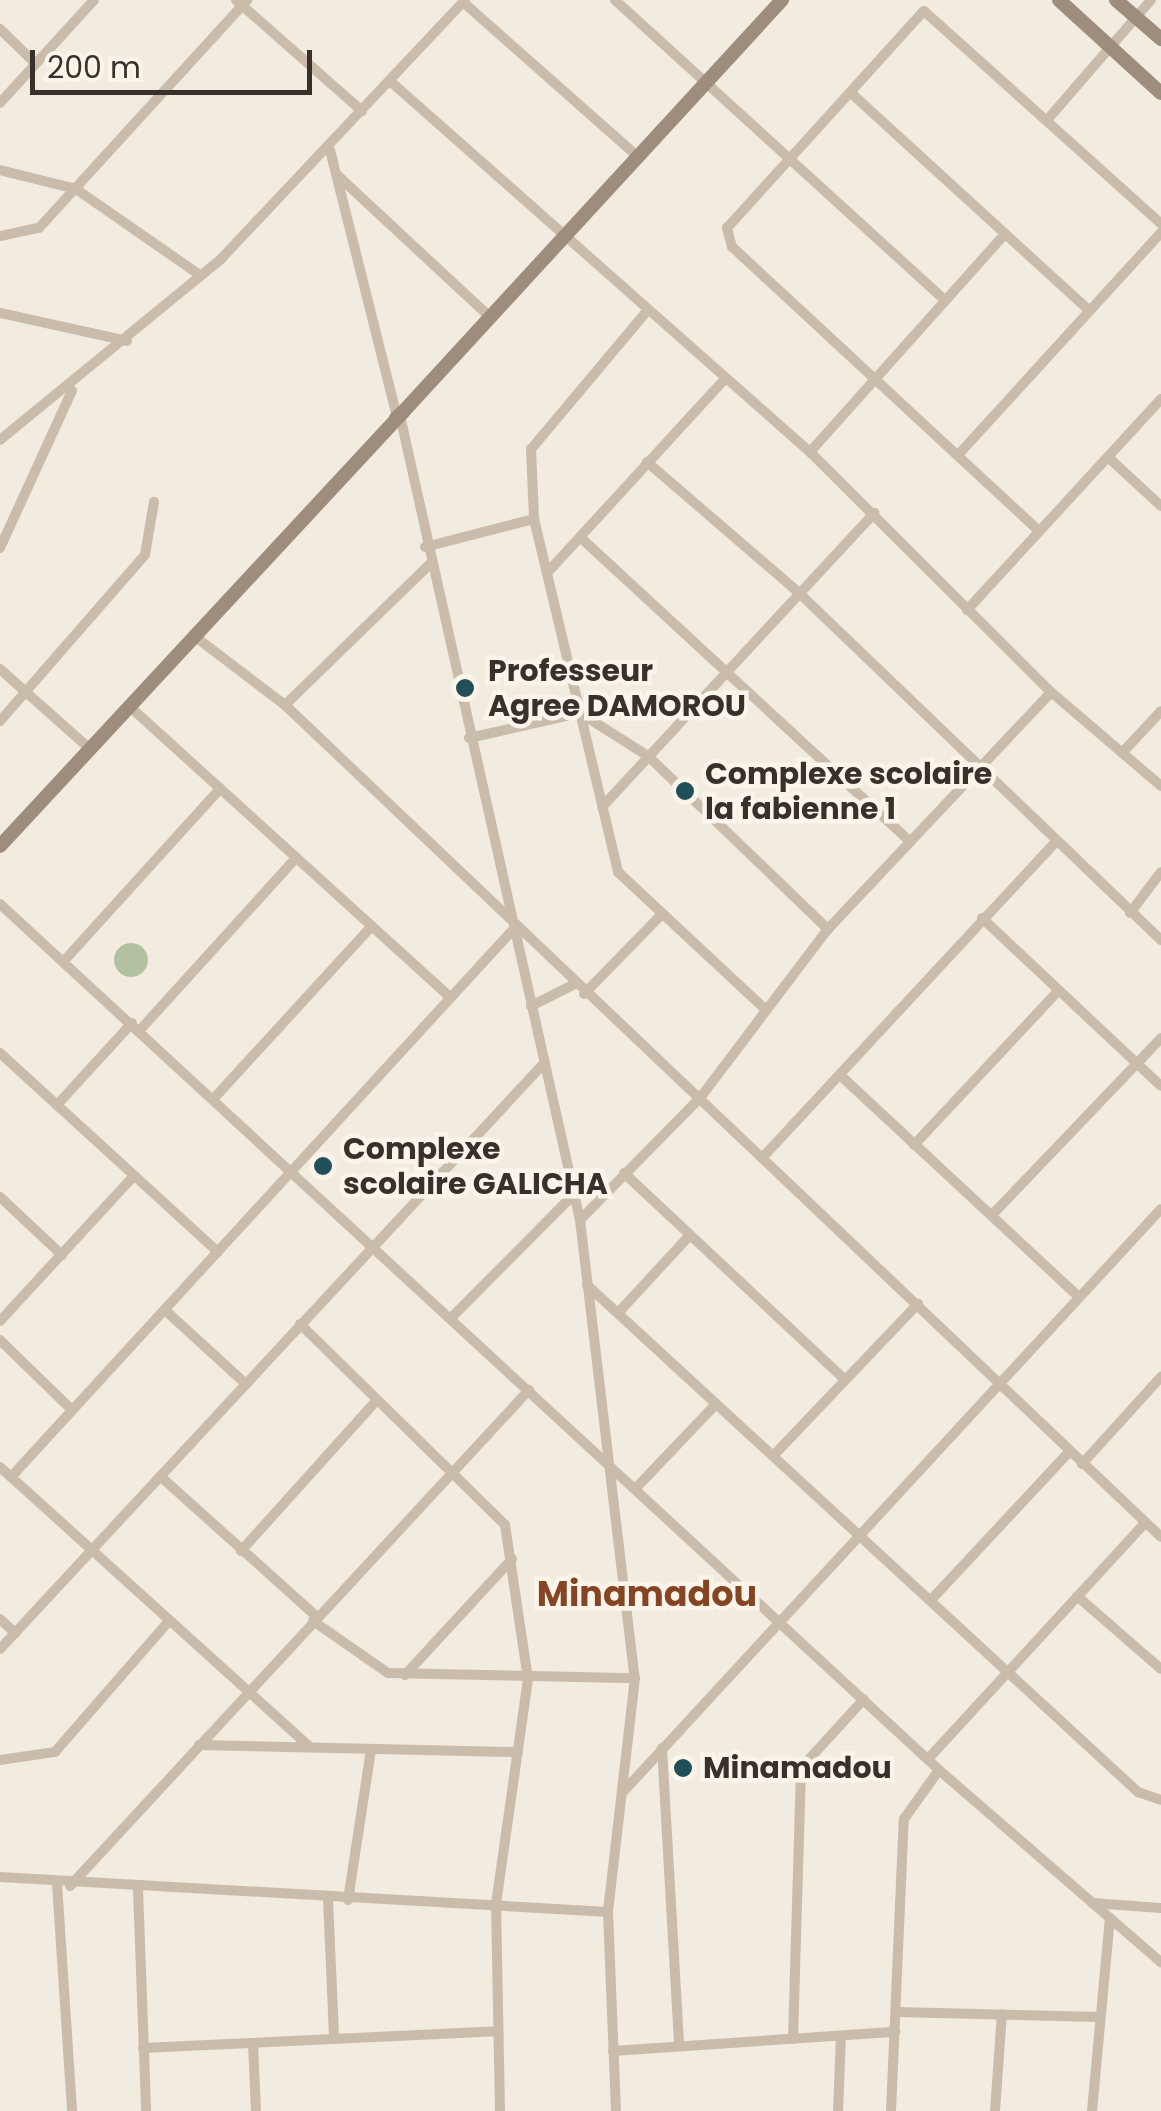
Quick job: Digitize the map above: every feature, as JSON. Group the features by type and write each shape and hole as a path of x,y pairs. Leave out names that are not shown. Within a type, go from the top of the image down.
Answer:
{"street":[{"path":"0,103 94,0"},
{"path":"615,0 946,300"},
{"path":"1059,0 1161,93"},
{"path":"1116,0 1161,39"},
{"path":"1048,118 1151,0"},
{"path":"0,440 74,387 201,276 330,150 464,1 638,157"},
{"path":"0,236 39,228 242,2 362,111"},
{"path":"0,846 561,236 708,82 775,2"},
{"path":"1038,531 728,240 730,222 924,11 1048,118 1161,224"},
{"path":"0,29 36,64"},
{"path":"390,81 810,452 1052,692 1161,786"},
{"path":"851,93 1090,310"},
{"path":"330,150 399,415 506,912 580,1220 634,1678 608,1912 616,2111"},
{"path":"0,170 76,189 201,276"},
{"path":"335,173 489,316"},
{"path":"958,455 1161,233"},
{"path":"810,452 1005,234"},
{"path":"647,311 531,449 534,519 618,872 764,1008"},
{"path":"0,314 127,341"},
{"path":"547,574 724,380"},
{"path":"0,548 74,387"},
{"path":"967,610 1161,399"},
{"path":"1108,457 1161,506"},
{"path":"646,462 798,592 982,768 1054,844 1161,940"},
{"path":"0,721 145,555 154,502"},
{"path":"602,808 874,512"},
{"path":"425,547 534,519"},
{"path":"580,537 908,840"},
{"path":"285,705 429,566"},
{"path":"193,635 285,705 506,912 584,994 1000,1379 1069,1452 1161,1537"},
{"path":"0,669 90,749"},
{"path":"580,1220 700,1098 764,1008 828,929 1052,692"},
{"path":"128,705 294,860 448,994"},
{"path":"1122,753 1161,711"},
{"path":"469,738 580,713 648,756 828,929"},
{"path":"64,962 220,789"},
{"path":"762,1158 1054,844"},
{"path":"57,1104 294,860"},
{"path":"1130,913 1161,872"},
{"path":"0,904 217,1095 607,1464 939,1770 1161,1962"},
{"path":"584,994 661,915"},
{"path":"982,918 1161,1086"},
{"path":"217,1095 370,928"},
{"path":"11,1477 166,1311 448,994 512,932"},
{"path":"530,1006 575,984"},
{"path":"914,1145 1058,991"},
{"path":"992,1215 1161,1038"},
{"path":"0,1053 218,1252"},
{"path":"0,1649 372,1242 545,1062"},
{"path":"840,1076 1078,1296"},
{"path":"624,1173 844,1379"},
{"path":"0,1321 134,1176"},
{"path":"453,1316 574,1195"},
{"path":"0,1197 62,1254"},
{"path":"622,1793 777,1617 1161,1210"},
{"path":"618,1313 688,1236"},
{"path":"586,1284 1138,1792 1161,1800"},
{"path":"774,1455 918,1304"},
{"path":"166,1311 246,1384"},
{"path":"300,1324 376,1402 502,1516 512,1559 528,1679 496,1903 500,2111"},
{"path":"0,1340 72,1410"},
{"path":"1082,1464 1161,1377"},
{"path":"70,1886 529,1390"},
{"path":"241,1551 376,1402"},
{"path":"636,1488 716,1404"},
{"path":"931,1600 1069,1452"},
{"path":"0,1466 310,1747"},
{"path":"160,1476 315,1619 371,1665 405,1675 634,1678"},
{"path":"928,1759 1145,1523"},
{"path":"405,1675 512,1559"},
{"path":"1077,1596 1161,1669"},
{"path":"0,1619 15,1633"},
{"path":"0,1760 55,1752 169,1621"},
{"path":"793,2038 800,1768 864,1698"},
{"path":"199,1744 518,1752"},
{"path":"662,1747 679,2045"},
{"path":"348,1900 371,1749"},
{"path":"891,2111 905,1812 939,1770"},
{"path":"0,1877 70,1886 496,1903 608,1912"},
{"path":"57,1884 72,2111"},
{"path":"138,1889 146,2111"},
{"path":"328,1898 334,2039"},
{"path":"1092,1902 1161,1908"},
{"path":"1092,2111 1110,1918"},
{"path":"896,2012 1100,2017"},
{"path":"996,2111 1002,2014"},
{"path":"142,2048 497,2031"},
{"path":"613,2050 895,2032"},
{"path":"838,2111 841,2036"},
{"path":"253,2042 256,2111"}],"green space":[{"path":"131,943 143,948 148,960 143,972 131,977 119,972 114,960 119,948"}],"place":[{"name":"Professeur Agree DAMOROU","path":"465,688"},
{"name":"Complexe scolaire la fabienne 1","path":"685,791"},
{"name":"Complexe scolaire GALICHA","path":"323,1166"},
{"name":"Minamadou","path":"683,1768"}],"district":[{"name":"Minamadou","path":"647,1594"}]}
